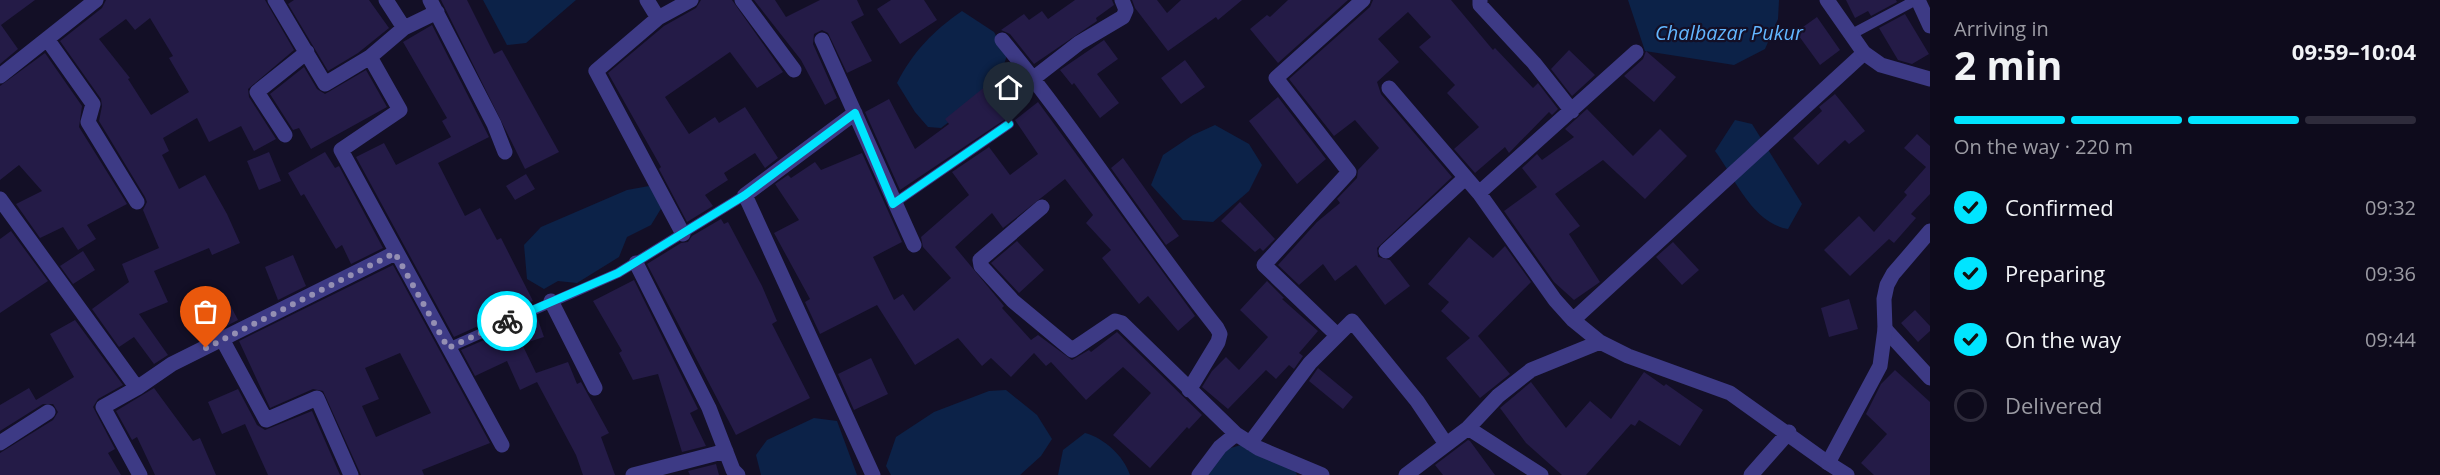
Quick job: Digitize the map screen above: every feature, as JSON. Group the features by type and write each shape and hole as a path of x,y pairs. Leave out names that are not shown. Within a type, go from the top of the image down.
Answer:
{"street":[{"path":"0,76 96,0"},
{"path":"275,0 325,84 370,57 434,6 494,124 505,152"},
{"path":"386,0 404,28"},
{"path":"647,0 658,18"},
{"path":"683,234 596,71 658,18 691,0"},
{"path":"742,0 794,70"},
{"path":"1034,78 1079,43 1123,17 1126,10 1122,0"},
{"path":"1337,335 1264,265 1349,172 1276,78 1363,0"},
{"path":"1479,0 1480,5 1534,63 1572,111"},
{"path":"1827,0 1864,53 1881,65 1930,80"},
{"path":"1917,0 1930,26"},
{"path":"47,39 93,104 88,122 137,202"},
{"path":"822,40 893,204 914,245"},
{"path":"1002,40 1034,78 1217,328 1220,334 1218,342 1189,390"},
{"path":"285,135 257,92 307,52"},
{"path":"1479,193 1636,52"},
{"path":"1573,320 1864,53"},
{"path":"370,57 400,110 341,150 395,253 502,445"},
{"path":"1389,88 1464,179 1479,193 1555,300 1573,320 1600,342 1628,356 1730,393 1789,432 1847,475"},
{"path":"855,113 745,195 873,475"},
{"path":"1386,251 1464,179"},
{"path":"0,199 137,388"},
{"path":"1042,207 982,257 981,266 1013,300 1072,350 1115,321 1122,323 1236,434 1250,443 1322,475"},
{"path":"1828,463 1877,374 1885,329 1884,299 1887,285 1893,274 1930,231"},
{"path":"140,475 103,407 137,388 172,364 395,253"},
{"path":"636,262 709,408 733,470 738,475"},
{"path":"551,302 595,388"},
{"path":"1250,443 1287,391 1349,323 1356,324 1417,401 1446,444"},
{"path":"1885,329 1930,378"},
{"path":"222,339 266,420 317,398 351,475"},
{"path":"1406,475 1468,428 1498,396 1531,370 1600,342"},
{"path":"0,443 48,412"},
{"path":"1468,428 1541,475"},
{"path":"1751,475 1789,432"},
{"path":"1199,475 1214,454 1236,434"},
{"path":"633,475 726,451"}],"lane":[{"path":"1852,34 1917,0"},
{"path":"893,204 1009,124"},
{"path":"448,348 636,262 745,195"}],"water":[{"path":"483,0 576,0 526,43 507,45"},
{"name":"Chalbazar Pukur","path":"1628,0 1779,0 1778,19 1765,49 1734,65 1645,51"},
{"path":"962,11 994,32 1007,55 998,84 941,128 928,127 915,112 897,83 910,61 925,43"},
{"path":"1735,120 1752,124 1802,204 1788,229 1775,225 1754,209 1715,151"},
{"path":"1215,125 1249,144 1262,165 1249,191 1213,222 1183,220 1151,185 1163,155 1193,135"},
{"path":"649,186 662,207 651,225 627,237 619,257 577,283 558,281 544,289 527,279 524,245 541,227 627,190"},
{"path":"1006,390 1037,415 1052,439 1041,456 1020,475 891,475 886,466 896,437 934,412 989,391"},
{"path":"814,418 837,421 857,475 761,475 756,455 767,440"},
{"path":"1085,433 1099,439 1112,449 1123,461 1130,475 1058,475 1063,450"},
{"path":"1241,445 1294,467 1297,475 1206,475 1224,450"}],"building":[{"path":"0,0 35,0 1,25 18,49 0,64"},
{"path":"106,0 265,0 294,50 248,89 249,97 276,139 254,151 241,126 209,142 197,118 163,138 169,151 162,155 179,189 205,175 240,243 212,255 209,248 154,271 168,302 139,314 168,355 154,364 134,337 119,347 92,309 129,282 122,264 159,248 143,210 147,202 145,197 99,121 101,99 60,41 102,8","holes":["150,18 173,56 169,58 189,92 151,115 128,79 130,78 99,39 126,19 135,30"]},
{"path":"294,0 369,0 389,28 358,53 328,71 288,4"},
{"path":"441,0 467,0 494,54 502,50 559,152 525,169"},
{"path":"701,0 732,0 783,72 757,88 730,52 665,97 689,134 715,117 719,123 745,107 778,158 765,168 755,153 724,173 728,180 705,195 713,206 687,222 659,169 661,167 608,73 664,26 696,8"},
{"path":"754,0 775,0 786,17 820,0 857,0 864,15 851,22 872,61 847,73 828,33 822,30 814,34 813,44 837,98 825,105 801,60"},
{"path":"891,0 924,0 937,20 900,44 877,9"},
{"path":"1075,0 1112,0 1114,5 1096,18 1097,21 1034,64 1010,34 1001,30 1024,14 1029,20 1042,11 1048,19"},
{"path":"1132,0 1157,0 1167,13 1181,0 1242,0 1218,20 1216,17 1168,51 1135,8"},
{"path":"1288,0 1348,0 1278,63 1250,29 1267,15 1270,17"},
{"path":"1373,0 1451,0 1493,50 1495,48 1533,88 1538,83 1558,109 1552,115 1549,112 1509,153 1505,147 1475,173 1454,149 1479,127 1447,93 1455,85 1419,47 1431,37 1408,12 1378,39 1399,62 1377,82 1381,94 1452,177 1377,248 1378,257 1390,260 1410,286 1385,305 1356,265 1335,281 1323,264 1299,285 1278,265 1317,222 1340,203 1337,199 1357,178 1358,170 1379,148 1355,120 1334,136 1289,79 1370,7"},
{"path":"1846,0 1896,0 1897,2 1871,16 1868,11 1855,18"},
{"path":"1905,14 1929,54 1912,64 1898,60 1879,28"},
{"path":"1817,17 1840,50 1820,65 1796,32"},
{"path":"432,25 489,137 438,163 465,216 480,208 497,240 501,238 533,301 454,337 356,157 384,143 396,165 451,137 442,121 447,118 403,42"},
{"path":"1104,40 1118,59 1097,74 1119,103 1100,118 1074,83 1072,85 1060,70"},
{"path":"1569,50 1595,75 1572,96 1551,69"},
{"path":"1646,51 1676,77 1654,102 1624,76 1643,59"},
{"path":"45,53 82,106 79,127 127,204 87,225 96,239 78,250 63,227 40,238 16,204 42,191 19,165 0,180 0,86"},
{"path":"1185,60 1205,87 1181,104 1161,78"},
{"path":"304,67 317,89 325,94 366,70 387,107 311,149 299,128 293,130 270,94"},
{"path":"987,85 1010,116 900,190 865,112 889,99 915,149 949,124 945,119"},
{"path":"1835,94 1865,131 1849,144 1845,140 1818,165 1793,138 1822,111 1819,107"},
{"path":"1278,97 1326,159 1297,184 1249,121"},
{"path":"1038,102 1195,316 1178,331 1148,296 1139,304 1102,258 1111,250 1086,223 1093,215 1065,179 1003,228 992,213 955,247 1004,306 1002,308 1031,340 1038,335 1072,360 1089,350 1091,352 1117,332 1202,415 1189,429 1187,427 1150,468 1113,435 1151,393 1123,367 1086,400 1051,362 1046,366 1034,353 1011,377 991,358 982,366 958,338 915,365 877,305 820,334 805,302 810,299 774,233 799,220 775,184 788,175 791,178 815,162 821,170 862,153 902,242 873,257 894,300 903,294 914,311 951,278 923,247 921,237 969,195 952,172 989,147 1010,175 1038,154 1015,120"},
{"path":"1587,109 1633,156 1660,129 1687,156 1645,199 1603,160 1555,194 1580,226 1569,234 1600,282 1574,300 1554,282 1504,211 1537,187 1522,168 1537,154 1542,160 1574,137 1565,129"},
{"path":"1917,134 1930,146 1930,194 1911,214 1916,218 1894,243 1889,239 1850,276 1824,250 1859,216 1874,232 1907,195 1904,192 1926,167 1904,148"},
{"path":"269,152 281,181 259,190 247,161"},
{"path":"325,152 335,168 339,166 383,248 351,264 342,245 336,249 304,194 301,196 288,173"},
{"path":"1123,158 1179,236 1166,245 1111,168"},
{"path":"526,174 535,189 515,200 506,186"},
{"path":"1240,202 1275,239 1263,251 1260,248 1255,252 1221,221"},
{"path":"721,219 724,224 728,222 762,286 777,321 772,324 810,398 736,435 647,264 681,243 688,242 692,236"},
{"path":"11,231 48,281 0,313 0,239"},
{"path":"1469,237 1493,258 1505,246 1531,282 1478,336 1510,374 1480,398 1446,358 1470,338 1441,311 1449,302 1428,284"},
{"path":"1017,241 1044,270 1019,293 991,263"},
{"path":"1673,242 1699,270 1682,285 1656,257"},
{"path":"83,251 95,270 73,284 60,266"},
{"path":"293,255 306,286 278,300 265,267"},
{"path":"393,265 490,443 422,470 424,475 361,475 323,391 313,389 270,408 239,341","holes":["400,353 431,413 376,437 362,406 379,399 365,368"]},
{"path":"634,280 698,409 690,413 706,446 682,452 658,374 633,380 619,353 622,351 593,301"},
{"path":"1267,281 1284,298 1282,299 1318,331 1299,353 1303,356 1294,369 1289,365 1276,379 1266,370 1228,409 1202,387 1212,371 1226,357 1239,370 1268,337 1240,310"},
{"path":"226,297 238,320 205,337 193,315"},
{"path":"1849,299 1858,329 1829,337 1821,308"},
{"path":"1915,310 1930,326 1930,331 1918,342 1901,323"},
{"path":"537,317 544,337 522,344 536,373 568,362 577,384 581,382 609,433 601,437 615,475 583,475 576,455 537,382 520,390 507,361 475,376 461,350"},
{"path":"75,320 123,385 98,399 93,407 115,449 108,453 121,475 0,475 0,453 53,420 58,412 53,404 43,404 0,431 0,405 29,388 36,400 74,377 50,334"},
{"path":"871,358 888,394 854,410 838,374"},
{"path":"1318,368 1353,397 1343,409 1309,381"},
{"path":"1895,370 1930,402 1930,475 1874,475 1861,463 1887,434 1866,414 1881,384"},
{"path":"1644,372 1664,386 1666,384 1703,410 1680,446 1639,420 1635,426 1631,424 1586,475 1562,475 1526,443 1500,408 1531,382 1566,428 1590,401 1611,419"},
{"path":"154,388 193,441 200,438 216,475 155,475 137,437 132,440 116,411"},
{"path":"238,389 257,425 265,430 312,411 340,475 268,475 245,424 222,434 208,402"},
{"path":"1468,440 1495,475 1443,475 1435,465"},
{"path":"716,464 719,475 690,475 688,471"}],"way so far":[{"path":"206,348 308,294 395,253 448,348 507,321"}],"route":[{"path":"507,321 618,273 745,195 855,113 893,204 1009,124"}]}
